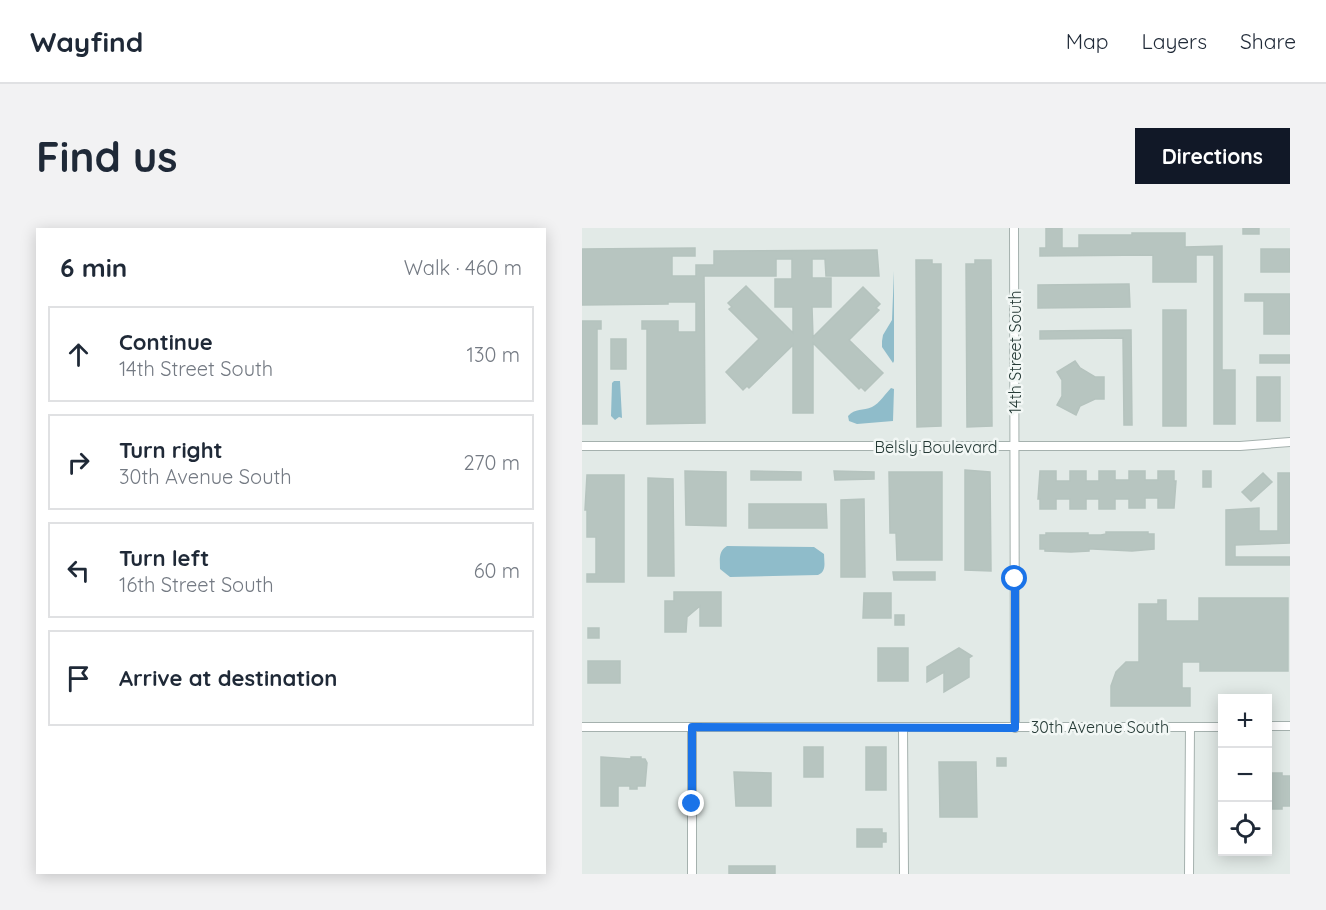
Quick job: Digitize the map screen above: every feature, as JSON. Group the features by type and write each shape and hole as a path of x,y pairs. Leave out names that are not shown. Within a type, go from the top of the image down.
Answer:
{"street":[{"name":"14th Street South","path":"1014,228 1015,728"},
{"name":"Belsly Boulevard","path":"582,446 1240,446 1290,442"},
{"path":"1272,726 1290,726"},
{"name":"30th Avenue South","path":"582,727 1218,727"},
{"path":"692,727 692,874"},
{"path":"1189,874 1190,727"},
{"path":"903,728 904,874"}],"water":[{"path":"894,271 893,363 882,347 882,341 892,320"},
{"path":"620,381 622,418 615,420 611,416 612,383"},
{"path":"891,388 894,389 893,421 857,424 849,421 848,416 851,413 875,405"},
{"path":"727,546 814,547 824,554 824,569 818,575 730,577 720,569 721,553"}],"building":[{"path":"1046,228 1062,228 1062,248 1079,248 1079,235 1132,235 1132,233 1185,233 1185,247 1222,246 1222,370 1235,370 1235,424 1214,424 1214,255 1196,255 1196,282 1153,282 1153,255 1040,256 1040,248 1046,248"},
{"path":"1243,228 1259,228 1259,234 1243,234"},
{"path":"695,248 695,256 672,256 672,276 696,276 696,265 714,265 714,251 877,250 879,276 826,276 825,259 812,259 812,278 831,278 831,307 812,307 813,337 863,287 880,304 876,308 879,310 849,340 883,373 865,391 861,387 859,389 813,343 813,413 793,413 793,345 749,388 747,386 743,390 726,372 759,339 729,309 732,307 728,303 746,286 793,333 793,307 775,307 775,279 792,279 792,259 776,259 776,276 704,276 705,423 647,424 647,329 642,329 642,321 678,321 678,332 696,332 696,302 582,305 582,249"},
{"path":"1261,249 1290,249 1290,272 1261,272"},
{"path":"916,260 932,260 932,264 941,264 941,426 917,427"},
{"path":"975,260 991,260 992,426 967,427 966,264 975,264"},
{"path":"1129,284 1130,307 1038,308 1038,285"},
{"path":"1245,294 1290,294 1290,334 1264,334 1264,301 1245,301"},
{"path":"1163,310 1186,310 1186,426 1163,426"},
{"path":"582,321 601,321 601,329 597,329 597,424 582,424"},
{"path":"1131,330 1132,425 1124,425 1123,338 1040,339 1040,331"},
{"path":"611,339 626,339 626,369 611,369"},
{"path":"1260,355 1290,355 1290,363 1260,363"},
{"path":"1075,361 1080,368 1095,377 1104,377 1104,399 1095,399 1080,406 1076,415 1057,405 1062,396 1062,380 1057,372"},
{"path":"1257,377 1280,377 1280,421 1257,421"},
{"path":"965,470 990,472 991,571 965,570"},
{"path":"685,471 726,472 726,526 686,525"},
{"path":"751,471 801,472 801,480 751,480"},
{"path":"834,471 874,472 874,479 835,480"},
{"path":"1040,471 1056,471 1056,481 1070,481 1070,471 1086,471 1086,481 1099,481 1099,471 1115,471 1115,480 1129,480 1129,471 1145,471 1145,480 1158,480 1158,471 1174,471 1174,481 1176,481 1174,508 1158,508 1158,498 1145,498 1145,508 1129,508 1129,499 1115,499 1115,509 1099,509 1099,499 1086,499 1086,509 1070,509 1070,499 1056,499 1056,509 1040,509 1040,499 1038,499"},
{"path":"1203,471 1211,471 1211,487 1203,487"},
{"path":"889,472 942,472 942,560 897,560 896,533 890,533"},
{"path":"1263,473 1272,482 1251,501 1242,492"},
{"path":"1278,473 1290,473 1290,543 1235,545 1235,557 1290,557 1290,565 1226,565 1226,510 1259,508 1259,531 1278,531"},
{"path":"587,475 624,475 624,582 587,582 587,574 596,574 596,537 587,537 587,510 585,510"},
{"path":"648,478 673,479 674,576 648,576"},
{"path":"864,499 865,577 841,577 841,500"},
{"path":"749,504 826,504 827,528 749,528"},
{"path":"1106,532 1154,534 1154,549 1132,551 1089,549 1089,551 1071,552 1040,549 1040,535 1046,535 1046,533 1101,535"},
{"path":"893,572 935,572 935,580 894,580"},
{"path":"674,592 721,592 721,626 700,626 700,606 687,617 686,632 665,632 665,601 674,601"},
{"path":"864,593 891,593 891,618 863,618"},
{"path":"1199,598 1288,598 1288,671 1200,671 1200,662 1182,662 1182,688 1190,688 1190,706 1111,706 1111,686 1116,672 1126,662 1139,662 1139,604 1158,604 1158,600 1166,600 1166,621 1199,621"},
{"path":"895,615 904,615 904,625 895,625"},
{"path":"588,628 599,628 599,638 588,638"},
{"path":"878,648 908,648 908,681 878,681"},
{"path":"959,648 972,656 969,658 969,677 944,692 944,672 927,682 927,667"},
{"path":"588,661 620,661 620,683 588,683"},
{"path":"804,747 823,747 823,777 804,777"},
{"path":"866,747 886,747 886,790 866,790"},
{"path":"601,757 631,759 631,757 641,757 645,759 647,763 645,786 630,789 630,786 618,786 618,806 601,806"},
{"path":"997,758 1006,758 1006,766 997,766"},
{"path":"939,762 976,762 977,817 940,817"},
{"path":"734,772 771,773 771,806 736,806"},
{"path":"1272,773 1290,776 1290,806 1282,806 1282,809 1272,809"},
{"path":"857,829 882,829 882,833 886,833 886,842 882,842 882,847 857,847"},
{"path":"729,866 775,866 775,874 729,874"}],"route":[{"path":"692,804 692,727 1015,728 1015,579"}]}
